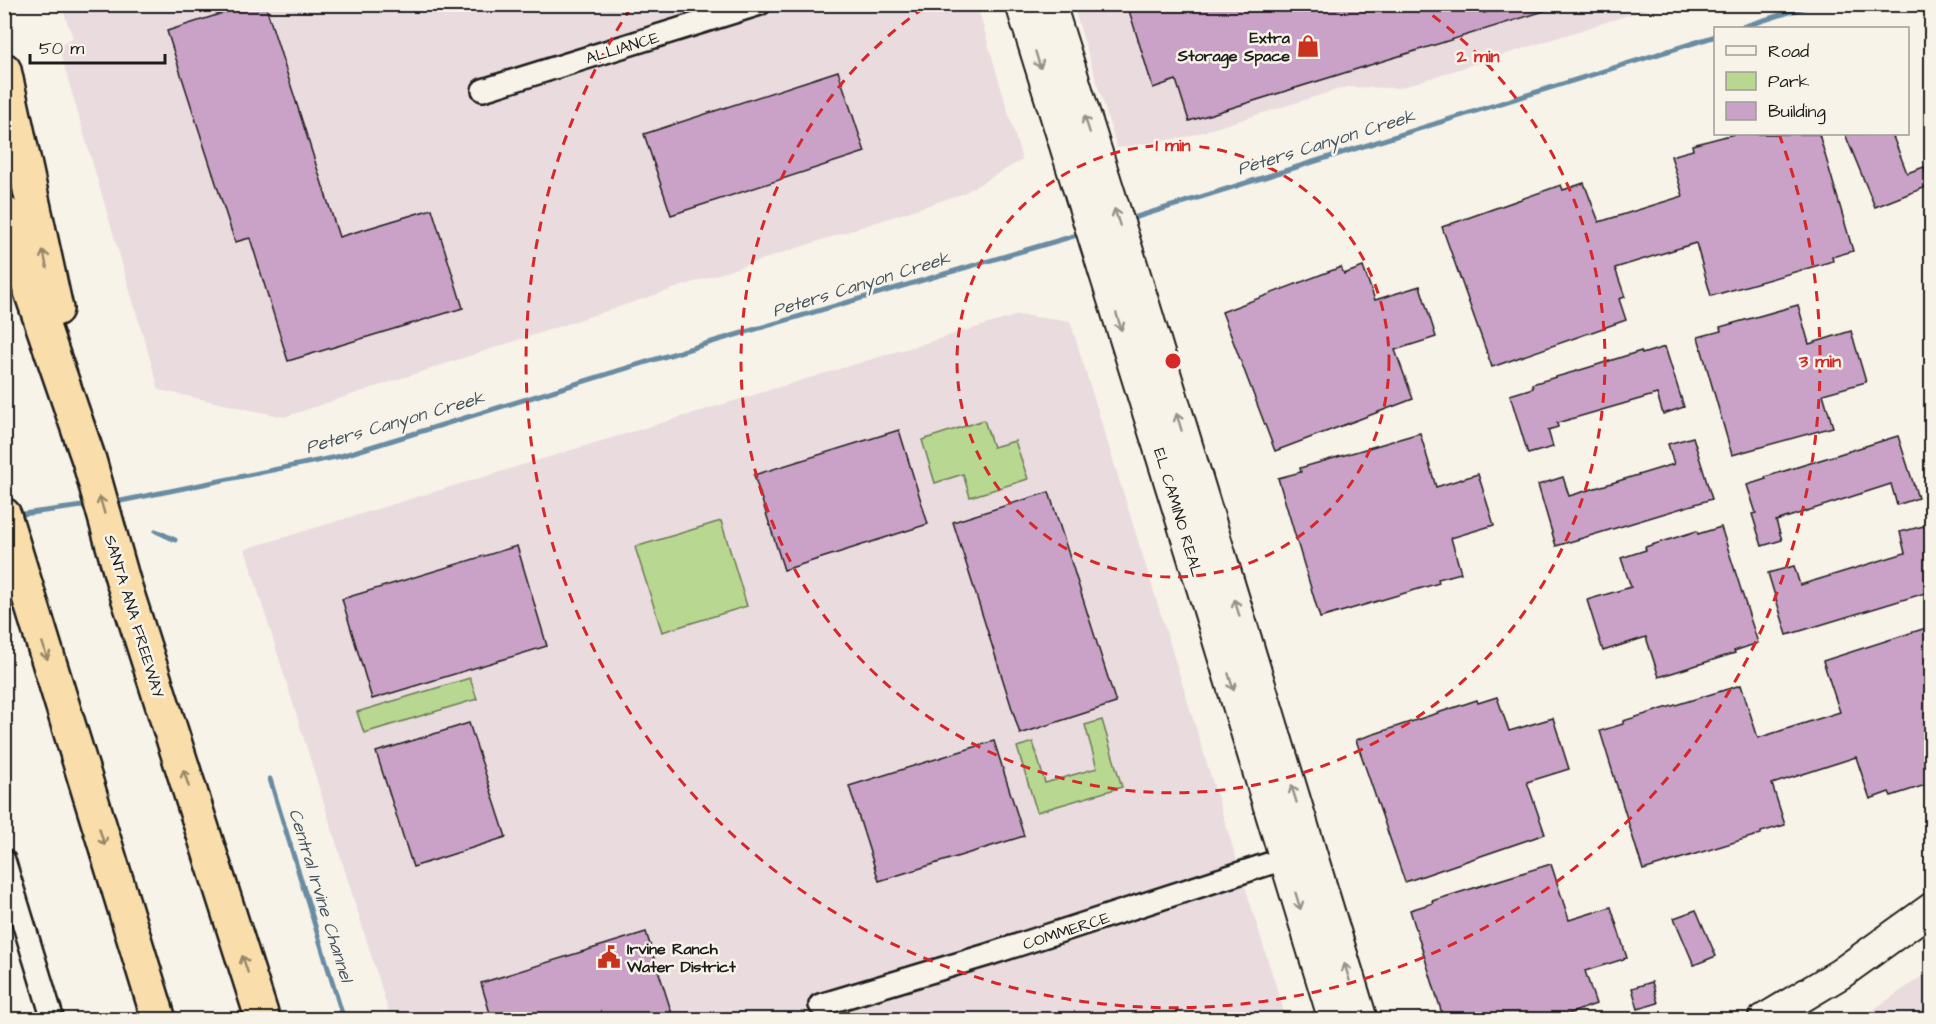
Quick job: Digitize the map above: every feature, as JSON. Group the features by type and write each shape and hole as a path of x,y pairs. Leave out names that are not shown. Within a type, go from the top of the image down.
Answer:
{"highway":[{"path":"4,70 89,460"},
{"name":"SANTA ANA FREEWAY","path":"4,213 89,460 123,581 263,1020"},
{"path":"4,515 159,1020"}],"main road":[{"name":"EL CAMINO REAL","path":"1021,4 1090,181 1130,258 1298,855 1334,1020"},
{"name":"EL CAMINO REAL","path":"1050,4 1090,181 1102,266 1298,855 1362,1020"},
{"path":"1762,1020 1840,974 1932,908"}],"street":[{"name":"ALLIANCE","path":"483,90 760,4"},
{"name":"COMMERCE","path":"820,1005 987,955 1298,855"},
{"path":"4,860 53,1020"}],"shaded area":[{"path":"61,4 977,5 1022,160 962,194 284,417 159,390 58,45 73,38"},
{"name":"Extra Storage Space","path":"1073,5 1660,5 1399,88 1346,87 1186,137 1117,148"},
{"path":"1018,315 1070,321 1286,1019 391,1019 245,549"},
{"path":"1931,970 1931,1019 1860,1019"}],"green space":[{"path":"984,420 993,447 1015,441 1028,479 970,497 963,474 935,483 922,440"},
{"path":"721,521 747,606 662,632 635,547"},
{"path":"470,678 477,699 364,733 357,712"},
{"path":"1102,720 1122,787 1037,812 1017,747 1033,742 1045,783 1097,768 1085,725"}],"building":[{"path":"251,4 265,4 339,237 432,209 463,308 288,361 250,238 235,242 167,31"},
{"path":"1127,4 1483,4 1484,13 1511,4 1554,4 1554,8 1189,121 1176,80 1153,88"},
{"path":"838,71 865,152 671,215 644,134"},
{"path":"1730,135 1819,135 1853,251 1832,257 1833,261 1711,296 1696,243 1615,268 1625,297 1619,299 1626,320 1492,367 1442,227 1561,185 1563,190 1584,183 1599,222 1683,196 1671,156 1693,150 1692,145"},
{"path":"1845,135 1892,135 1907,173 1924,167 1931,185 1875,207"},
{"path":"1341,267 1344,274 1363,267 1375,300 1420,286 1436,337 1395,350 1413,399 1275,451 1222,312"},
{"path":"1798,305 1809,344 1851,331 1866,382 1823,394 1833,427 1732,455 1698,337 1721,331 1720,327"},
{"path":"1665,347 1684,407 1663,414 1657,394 1557,423 1558,427 1548,430 1553,447 1528,454 1510,395 1533,388 1532,384 1641,351 1642,354"},
{"path":"899,430 928,524 784,570 754,475"},
{"path":"1420,433 1436,487 1478,474 1494,525 1451,538 1461,573 1438,579 1439,583 1320,618 1278,478 1301,472 1300,468"},
{"path":"1898,436 1918,498 1897,505 1891,484 1776,521 1782,540 1762,546 1752,514 1756,513 1747,485 1766,479 1765,477"},
{"path":"1693,437 1712,499 1556,546 1538,485 1563,477 1569,496 1674,464 1668,444"},
{"path":"1049,492 1116,703 1020,734 953,522"},
{"path":"1924,526 1932,551 1932,591 1787,635 1768,573 1794,566 1800,585 1905,553 1900,532"},
{"path":"1721,527 1758,643 1734,651 1735,653 1659,677 1646,637 1603,651 1587,600 1631,587 1621,558 1646,550 1645,547 1697,531 1698,534"},
{"path":"517,546 547,646 372,699 342,599"},
{"path":"1932,626 1932,783 1891,796 1889,792 1870,799 1856,757 1772,784 1785,825 1643,870 1600,731 1623,724 1623,721 1741,685 1758,738 1840,712 1823,661"},
{"path":"1497,697 1509,731 1553,718 1569,769 1527,782 1545,834 1405,882 1356,740 1477,700 1478,703"},
{"path":"469,723 506,837 413,867 376,752"},
{"path":"994,741 1024,836 879,881 849,786"},
{"path":"1551,864 1569,920 1611,907 1627,958 1585,971 1596,1004 1552,1020 1444,1020 1410,910"},
{"path":"1696,910 1716,956 1694,965 1674,918"},
{"name":"Irvine Ranch Water District","path":"646,932 674,1020 492,1020 481,983"},
{"path":"1652,982 1658,1003 1638,1009 1632,988"}],"waterway":[{"name":"Peters Canyon Creek","path":"1742,27 1815,4"},
{"name":"Peters Canyon Creek","path":"1127,220 1714,37"},
{"name":"Peters Canyon Creek","path":"111,503 341,456 715,341 1084,233"},
{"name":"Peters Canyon Creek","path":"15,515 90,505"},
{"name":"Central Irvine Channel","path":"156,531 175,540"},
{"name":"Central Irvine Channel","path":"270,779 344,1020"}],"place":[{"name":"Extra Storage Space","path":"1308,46"},
{"name":"Irvine Ranch Water District","path":"609,957"}]}
